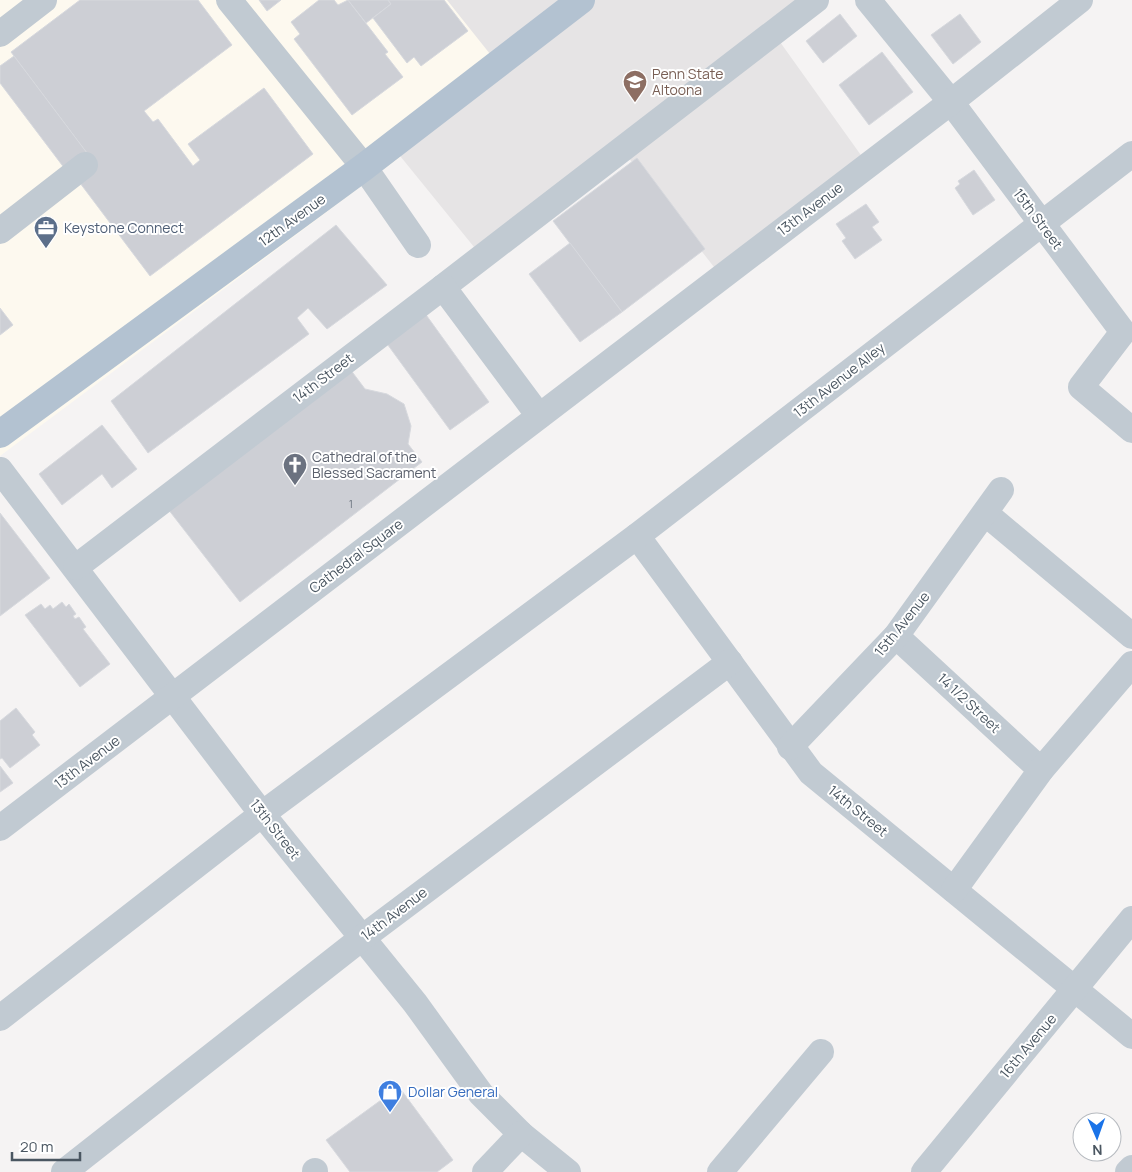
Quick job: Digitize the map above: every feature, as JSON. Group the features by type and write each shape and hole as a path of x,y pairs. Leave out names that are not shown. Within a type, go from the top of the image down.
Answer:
{"main road":[{"name":"12th Avenue","path":"0,434 364,167 581,0"}],"street":[{"path":"0,34 44,0"},
{"path":"229,0 364,167 418,245"},
{"name":"14th Street","path":"76,567 816,0"},
{"name":"15th Street","path":"868,0 951,102 1123,332 1081,387 1132,430"},
{"name":"13th Avenue","path":"539,416 951,102 1080,0"},
{"name":"13th Avenue Alley","path":"0,1018 262,814 637,536 1132,154"},
{"path":"0,231 85,165"},
{"path":"443,287 539,416"},
{"name":"Cathedral Square","path":"173,696 539,416"},
{"name":"13th Street","path":"0,470 76,567 262,814 415,1003 481,1094 521,1134 568,1172"},
{"name":"15th Avenue","path":"790,747 896,636 1001,490"},
{"path":"985,513 1132,636"},
{"name":"14th Street","path":"637,536 790,747 811,773 1132,1036"},
{"name":"14 1/2 Street","path":"896,636 1042,770"},
{"name":"14th Avenue","path":"64,1172 362,938 730,662"},
{"path":"954,890 1042,770 1132,664"},
{"name":"13th Avenue","path":"0,828 173,696"},
{"name":"16th Avenue","path":"924,1172 1132,919"},
{"path":"720,1172 821,1052"},
{"path":"485,1172 521,1134"},
{"path":"1128,1172 1132,1168"}],"shaded area":[{"path":"0,0 611,0 0,456"},
{"name":"Penn State Altoona","path":"447,0 806,0 770,28 868,165 721,276 617,143 474,247 392,146 498,64"}],"building":[{"path":"80,0 198,0 232,45 144,111 153,122 158,119 193,166 200,160 188,144 264,88 313,154 150,276 77,179 96,165 11,52"},
{"path":"259,0 281,0 267,11"},
{"path":"319,0 334,0 338,5 348,0 388,52 385,54 403,77 352,115 294,39 300,34 291,22"},
{"path":"348,0 388,0 391,4 366,23"},
{"path":"388,0 444,0 468,31 421,66 414,57 407,63 373,18 391,4"},
{"path":"840,14 857,36 823,63 806,41"},
{"path":"960,14 981,42 953,64 931,35"},
{"path":"882,52 913,92 869,125 839,85"},
{"path":"14,56 87,153 65,169 0,83 0,66"},
{"path":"637,158 705,249 622,312 553,221"},
{"path":"974,170 995,200 973,215 955,188 960,184 958,181"},
{"path":"866,204 879,222 872,227 882,240 855,259 842,241 846,238 836,224"},
{"path":"336,225 387,285 327,329 308,308 297,318 309,334 148,453 111,401"},
{"path":"570,243 622,312 580,342 529,274"},
{"path":"0,308 13,325 0,335"},
{"path":"424,312 489,402 450,430 385,341"},
{"name":"Cathedral of the Blessed Sacrament","path":"350,369 365,389 387,394 404,404 411,426 408,444 422,462 240,602 168,509"},
{"path":"102,425 137,469 112,488 102,474 62,505 39,474"},
{"path":"0,513 50,578 0,616"},
{"path":"62,602 66,607 69,604 76,614 73,616 75,619 79,617 86,627 83,629 110,664 80,687 25,615 41,604 45,609 50,605 53,609"},
{"path":"16,708 35,732 32,735 40,745 10,768 2,758 0,759 0,721"},
{"path":"0,766 13,783 0,792"},
{"name":"Dollar General","path":"399,1087 453,1160 437,1172 350,1172 326,1140"}],"place":[{"name":"Penn State Altoona","path":"635,103"},
{"name":"Keystone Connect","path":"46,249"},
{"name":"Cathedral of the Blessed Sacrament","path":"295,486"},
{"name":"Dollar General","path":"390,1113"}]}
